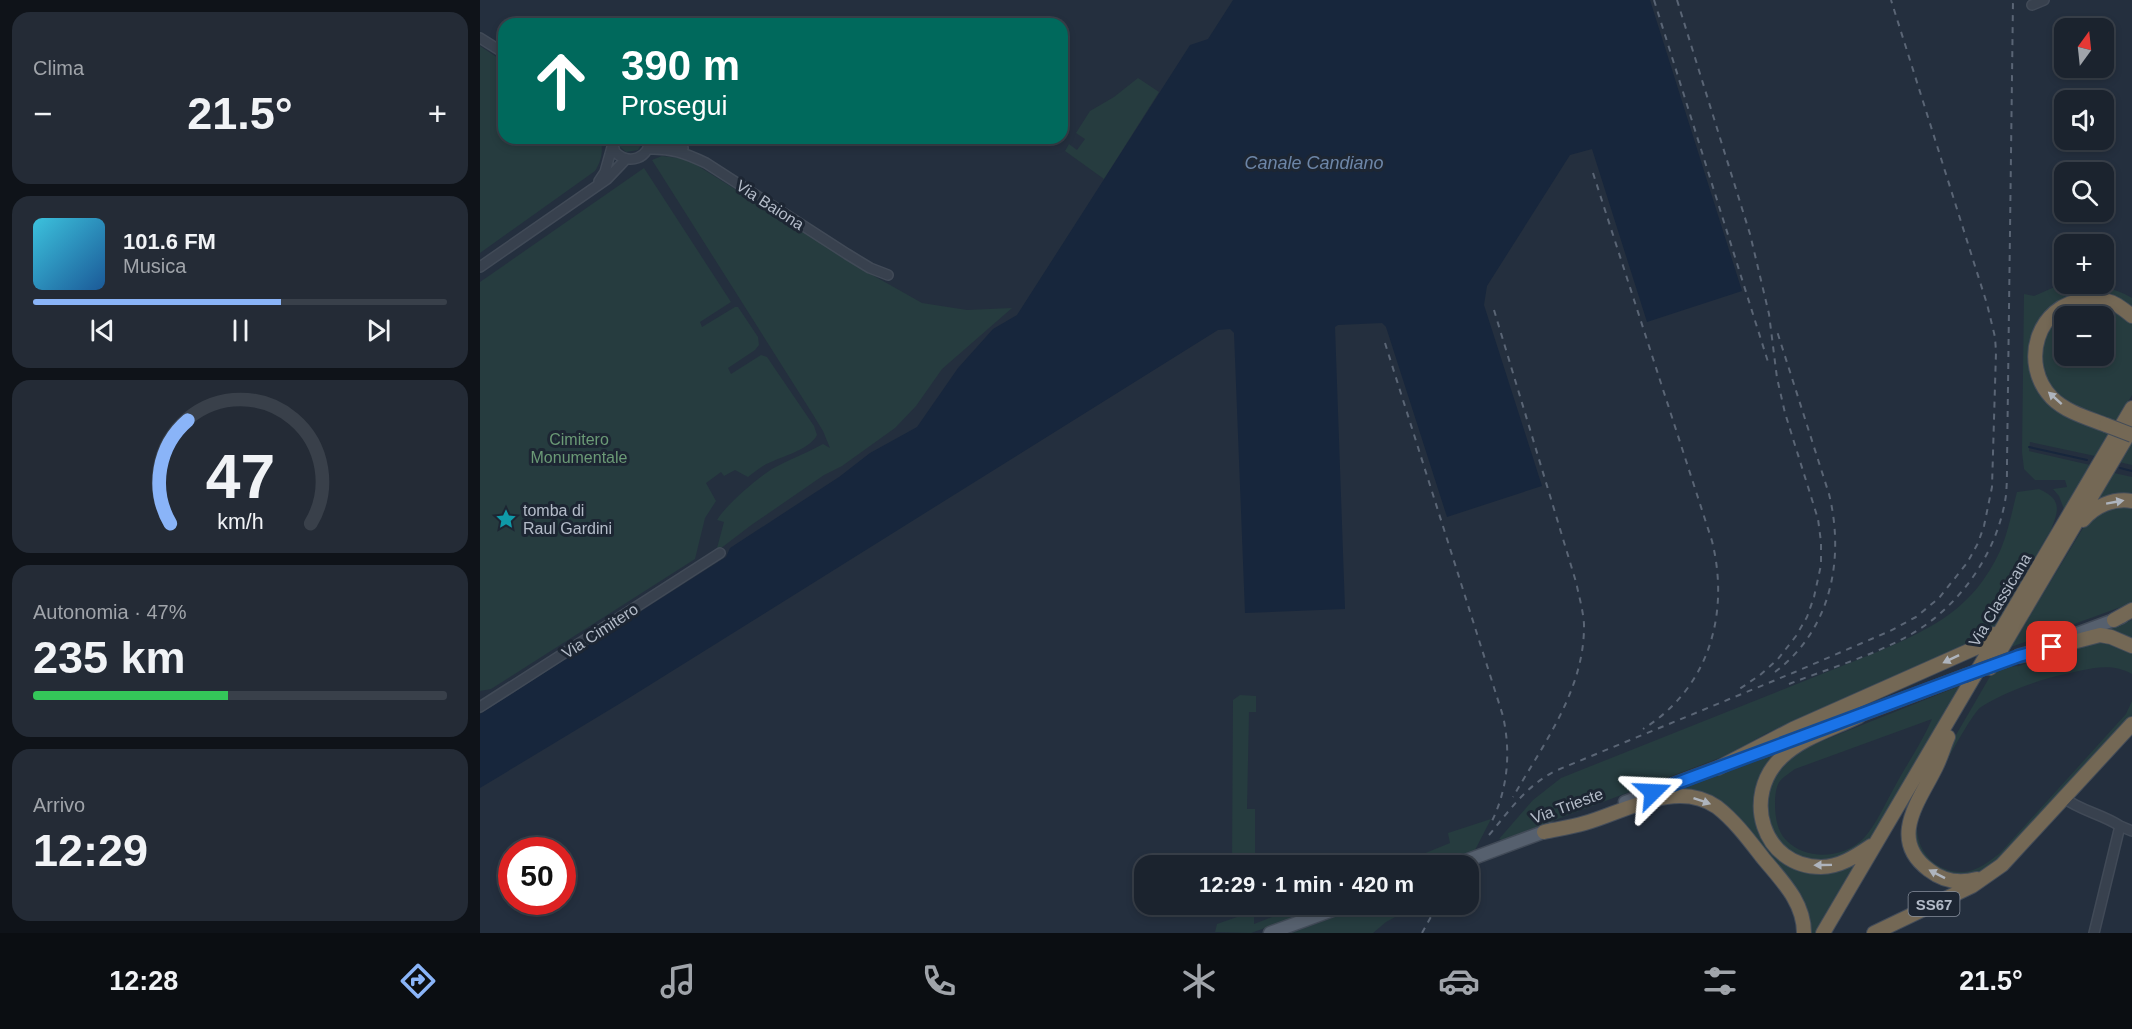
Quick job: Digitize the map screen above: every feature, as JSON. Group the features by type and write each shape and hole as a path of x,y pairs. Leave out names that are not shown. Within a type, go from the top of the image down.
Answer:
{"highway":[{"path":"2132,316 2116,304 2096,298 2076,301 2058,309 2046,321 2036,340 2034,360 2040,382 2052,399 2072,412 2132,435"},
{"name":"Via Classicana","path":"1823,933 2131,409"},
{"name":"Via Classicana","path":"1833,933 2132,428"},
{"path":"2069,535 2091,511 2110,502 2132,501"},
{"path":"1718,768 1793,729 1982,645 1991,638 2034,575"},
{"path":"2114,620 2132,612"},
{"path":"2015,657 2100,635 2132,646"},
{"path":"1858,716 1795,746 1780,758 1767,775 1760,794 1760,811 1773,843 1784,855 1808,865 1821,867 1838,864 1855,857 1876,843"},
{"name":"SS67","path":"1874,933 1972,886 2002,865 2132,724"},
{"path":"1948,736 1936,767 1914,805 1909,819 1910,840 1915,854 1935,875 1954,882 1966,882 1992,873"},
{"path":"1544,832 1585,823 1667,797 1685,797 1704,801 1715,806 1727,816 1781,879 1800,908 1804,933"}],"main road":[{"name":"Via Trieste","path":"1479,856 2114,620"},
{"path":"1270,933 1319,915"}],"street":[{"path":"2032,5 2044,0"},
{"path":"480,38 498,48"},
{"path":"596,186 605,172 612,144"},
{"path":"613,144 619,156 636,159 648,149 649,144"},
{"path":"674,144 706,163"},
{"name":"Via Baiona","path":"648,149 676,150 706,163 855,259 888,275"},
{"path":"480,267 607,179 626,159"},
{"name":"Via Cimitero","path":"480,707 720,553"},
{"path":"2064,798 2075,807 2108,818 2132,831"},
{"path":"2094,933 2120,826"}],"green space":[{"path":"480,46 498,58 498,144 602,144 602,147 601,159 595,171 480,253"},
{"path":"1138,78 1159,92 1104,179 1065,151 1069,144 1077,150 1085,139 1076,133 1090,111 1114,97"},
{"path":"619,144 641,144 638,150 626,152"},
{"path":"662,156 687,159 867,272 922,303 967,310 1012,308 942,369 916,406 895,428 842,466 824,475 750,526 716,552 724,522 717,520 742,493 765,473 778,466 823,444 830,448 812,413 652,160"},
{"name":"Cimitero Monumentale","path":"644,168 731,302 700,322 702,327 738,307 758,337 759,345 755,350 728,368 731,374 761,355 767,357 814,426 817,435 807,445 763,466 748,477 735,470 724,476 721,472 706,483 716,501 705,518 695,559 491,689 480,691 480,282"},
{"path":"2054,287 2054,294 2114,294 2114,290 2132,298 2132,309 2114,298 2076,306 2054,306 2054,311 2048,312 2034,380 2110,431 2095,456 2030,442 2029,451 2090,465 2065,512 2059,496 2053,489 2067,487 2065,480 2035,480 2024,469 2022,452 2024,294 2034,296"},
{"path":"2105,303 2110,306 2074,306"},
{"path":"2114,308 2132,318 2132,395 2116,422 2073,405 2060,397 2043,377 2039,353 2049,324 2054,320 2054,366 2114,366"},
{"path":"2132,440 2132,465 2119,462"},
{"path":"2114,473 2132,477 2132,495 2095,503"},
{"path":"2039,489 2052,497 2057,506 2051,530 1995,626 1975,643 1767,733 1730,754 1502,840 1499,839 1533,800 1561,778 1877,652 1933,625 1964,602 1989,571 2003,544 2017,492"},
{"path":"2132,504 2132,603 2011,647 2094,513"},
{"path":"2132,620 2132,640 2119,632 2104,630"},
{"path":"2095,640 2114,641 2132,652 2132,674 2106,667 2079,671 2031,684 1981,707 1956,744 1919,818 1918,836 1925,853 1937,865 1954,871 1969,871 1988,862 2000,853 2126,714 2132,701 2132,716 2004,857 1978,876 1953,878 1926,863 1914,842 1913,817 1924,790 1992,673"},
{"path":"1967,683 1869,842 1835,860 1818,861 1792,855 1779,844 1765,819 1767,784 1792,753","holes":["1932,719 1876,821 1863,839 1846,850 1825,855 1804,852 1787,841 1777,824 1775,813 1776,791 1785,776 1795,769"]},
{"path":"1240,695 1256,696 1256,712 1249,712 1247,809 1255,809 1255,855 1232,855 1233,700"},
{"path":"1779,751 1762,773 1753,800 1757,818 1770,836 1796,865 1865,855 1818,933 1808,933 1796,890 1696,793 1677,790"},
{"path":"1491,819 1474,852 1465,855 1421,855 1450,843 1448,833"},
{"path":"1243,915 1254,915 1254,924 1277,915 1301,915 1251,933 1215,932 1217,924"},
{"path":"1340,915 1399,915 1373,933 1291,933"}],"water":[{"name":"Canale Candiano","path":"1233,0 1650,0 1742,291 1647,322 1592,149 1570,155 1487,286 1484,305 1542,486 1447,517 1386,327 1382,323 1335,327 1345,609 1245,613 1234,333 1230,329 1218,330 629,698 480,788 480,714 726,557 730,548 839,477 870,453 917,427 958,368 993,329 1017,315 1190,45 1208,39"}],"waterway":[{"path":"2029,447 2087,460"},
{"path":"2120,468 2132,471"}],"railway":[{"path":"1654,0 1769,365"},
{"path":"1677,0 1750,234 1769,314 1777,378 1785,413 1818,519 1821,542 1821,565 1807,617 1778,659 1738,690"},
{"path":"1489,835 1527,791 1555,771 1795,672 1890,631 1916,617 1939,598 1967,563 1978,543 1992,487 1995,337 1987,304 1891,0"},
{"path":"1789,684 1880,650 1927,624 1944,610 1973,577 1985,558 2002,517 2007,479 2013,0"},
{"path":"1593,173 1712,541 1717,568 1718,595 1715,622 1709,647 1699,671 1684,693 1666,712 1643,729"},
{"path":"1494,310 1576,582 1584,624 1583,648 1570,693 1549,736 1513,797"},
{"path":"1775,672 1794,655 1809,636 1821,614 1834,568 1835,543 1834,519 1829,494 1776,328"},
{"path":"1385,343 1503,716 1507,744 1506,771 1501,797 1491,823"},
{"path":"1422,933 1432,915"}],"place":[{"name":"tomba di Raul Gardini","path":"506,519"}],"route":[{"path":"1653,792 2019,656 2052,647"}]}
